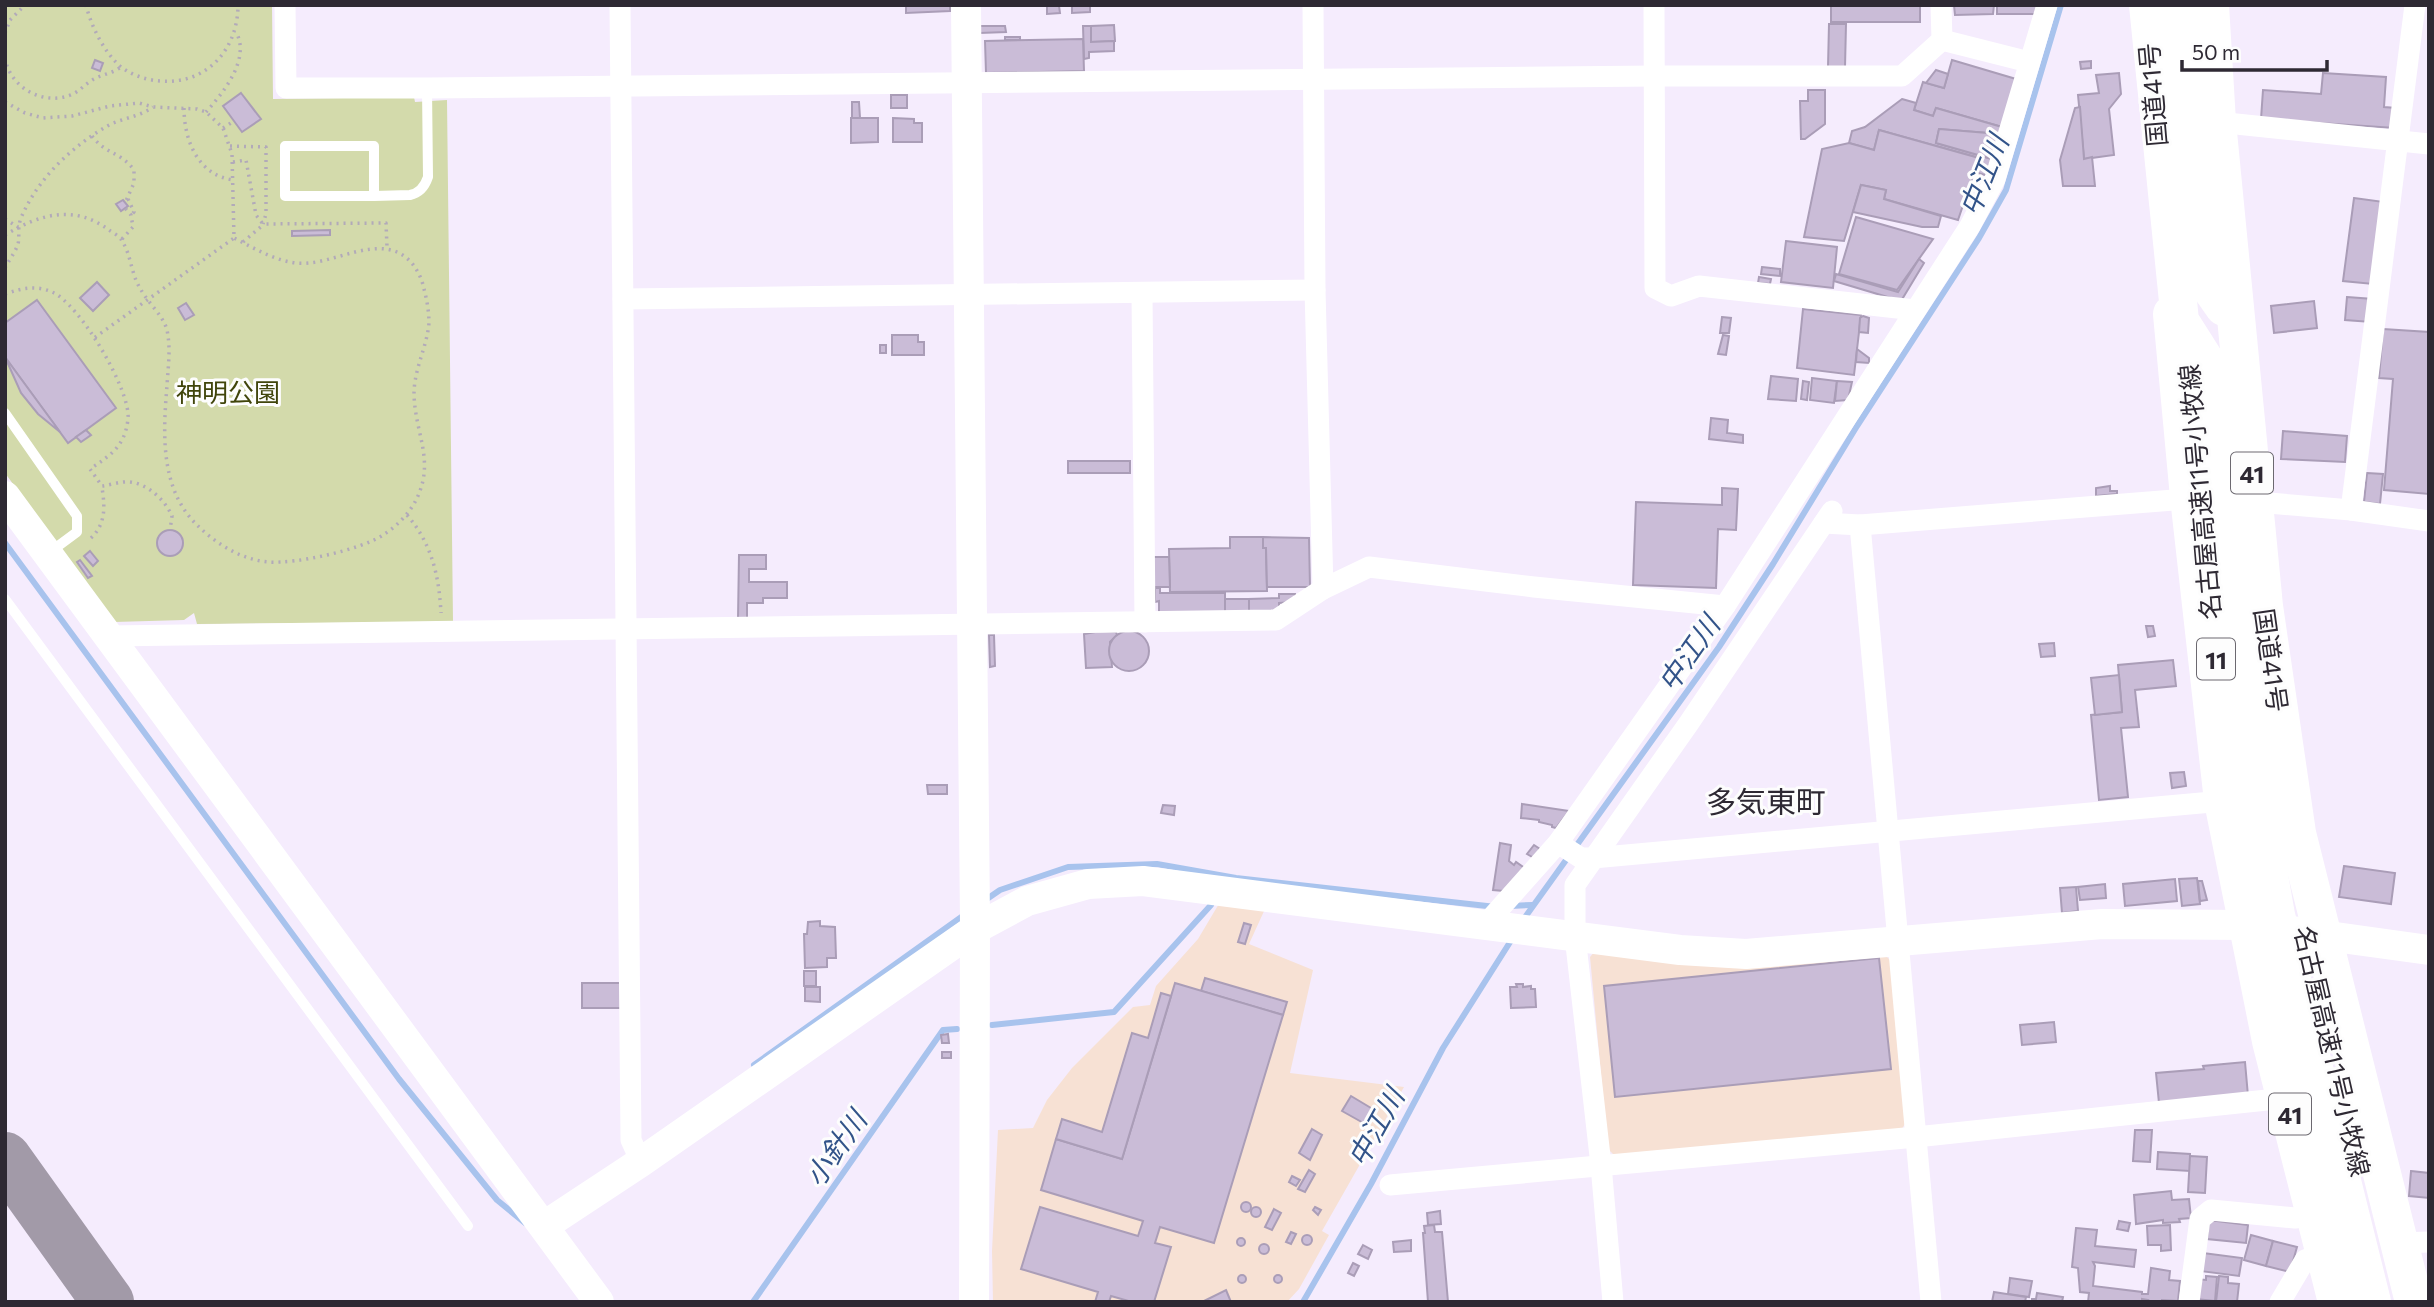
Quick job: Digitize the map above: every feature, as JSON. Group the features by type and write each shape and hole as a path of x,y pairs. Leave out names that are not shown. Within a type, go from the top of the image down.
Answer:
{"highway":[{"path":"2148,5 2180,321 2206,362 2220,532 2255,799 2294,991 2372,1302"},
{"name":"国道41号","path":"2148,5 2189,497 2223,801 2271,1041 2337,1302"},
{"name":"名古屋高速11号小牧線","path":"2148,5 2227,750 2250,895 2279,1030 2351,1302"},
{"path":"2180,5 2205,280 2224,307"},
{"name":"名古屋高速11号小牧線","path":"2197,5 2224,307 2270,745 2293,876 2325,1024 2394,1302"},
{"name":"国道41号","path":"2210,5 2217,122 2264,606 2297,833 2321,936 2413,1242 2414,1302"}],"street":[{"path":"285,5 286,88 1902,76 1942,40 1941,5"},
{"path":"620,5 627,629 637,1154"},
{"path":"966,5 974,915 974,1302"},
{"path":"1313,5 1315,290 1323,589"},
{"path":"1654,5 1655,288 1671,296 1699,286 1914,310"},
{"path":"1490,926 1558,844 1725,606 1970,226 1995,179 2047,5"},
{"path":"2351,510 2415,5"},
{"path":"1942,40 2029,62"},
{"path":"2217,122 2429,144"},
{"path":"623,299 1315,290"},
{"path":"1142,293 1145,622"},
{"path":"5,496 599,1302"},
{"path":"1613,1302 1601,1165 1575,936 1575,885 1587,858 1689,723 1828,517 1860,525 2189,497 2351,510 2429,521"},
{"path":"1860,525 1931,1302"},
{"path":"109,636 1276,620 1323,589 1369,567 1725,606"},
{"path":"1558,844 1587,858 2223,801"},
{"path":"544,1226 637,1154 974,915 1088,884 1143,881 1680,950 1746,954 2102,924 2248,925 2429,950"},
{"path":"1390,1185 1916,1137 2286,1098"},
{"path":"2189,1302 2200,1219 2211,1210 2295,1218 2315,1215"},
{"path":"2280,1302 2305,1260 2325,1252"}],"lane":[{"path":"374,196 374,146 285,146 285,197 374,196 414,194 427,182 427,88"},
{"path":"5,412 77,516 77,532 48,554"},
{"path":"5,599 468,1226"}],"path":[{"path":"5,33 10,20 25,5"},
{"path":"86,5 98,35 121,66 146,80 170,82 199,75 214,64 236,32 238,5"},
{"path":"5,17 10,20"},
{"path":"206,112 223,93 240,58 241,41 236,32"},
{"path":"5,58 6,69 24,89 50,97 74,94 94,79 121,66"},
{"path":"5,102 25,113 43,118 72,116 110,106 139,103 153,107 206,112 223,128 230,146 234,180 234,238"},
{"path":"5,268 19,241 18,227 23,215 53,168 68,153 106,126 144,114 153,107"},
{"path":"184,108 188,139 198,159 222,179 234,180"},
{"path":"223,128 234,121"},
{"path":"92,136 101,149 115,153 134,170 134,183 126,203 133,227 122,239"},
{"path":"230,146 266,147 266,214 263,224 243,242"},
{"path":"126,203 134,212 131,215"},
{"path":"5,235 18,227 51,216 69,214 94,219 122,239 139,286 166,327 170,350 164,424 170,480 184,513 205,534 247,558 268,562 297,561 352,548 382,536 407,515 417,498 426,470 414,393 415,376 429,324 422,278 409,260 387,247 320,262 298,263 276,259 234,238"},
{"path":"5,219 18,227"},
{"path":"94,338 234,238"},
{"path":"5,294 34,287 56,293 72,308 94,338 122,385 128,418 122,439 113,454 90,469 102,486 130,482 144,486 156,494 172,516 170,530"},
{"path":"407,515 419,531 435,563 440,631"}],"shaded area":[{"path":"1220,902 1265,909 1249,944 1313,970 1290,1073 1404,1087 1322,1231 1329,1235 1299,1289 1287,1302 993,1302 992,1251 998,1130 1033,1128 1047,1100 1072,1068 1133,1007 1150,1005 1156,986 1198,939"},
{"path":"1596,950 1886,956 1893,963 1906,1122 1902,1129 1614,1155 1608,1149 1590,957"}],"green space":[{"name":"神明公園","path":"5,5 272,5 273,99 414,97 415,102 447,100 453,622 197,624 194,613 184,620 114,622 5,473"}],"building":[{"path":"906,5 950,5 950,11 906,13"},
{"path":"1047,5 1068,5 1059,6 1060,13 1047,14"},
{"path":"1072,5 1090,5 1090,12 1072,13"},
{"path":"1831,5 1920,5 1920,22 1831,22"},
{"path":"1954,5 1994,5 1993,14 1955,15"},
{"path":"1997,5 2039,5 2039,14 1997,14"},
{"path":"1829,24 1846,24 1845,67 1828,67"},
{"path":"1114,25 1115,41 1091,42 1091,26"},
{"path":"980,26 1005,26 1006,32 980,33"},
{"path":"1083,26 1091,26 1091,42 1114,41 1114,51 1089,52 1089,58 1084,59"},
{"path":"1005,37 1020,37 1020,40 1005,40"},
{"path":"1083,39 1084,71 986,73 985,41"},
{"path":"95,60 103,63 100,71 92,68"},
{"path":"1952,60 2016,79 2002,127 1936,108 1933,116 1914,110 1923,82 1944,88"},
{"path":"2091,61 2091,68 2081,69 2080,62"},
{"path":"1936,70 1948,74 1944,88 1926,83"},
{"path":"2119,73 2121,94 2109,109 2114,155 2084,159 2078,95 2099,93 2096,75"},
{"path":"2323,73 2386,77 2384,107 2396,108 2395,128 2261,119 2263,90 2321,94"},
{"path":"1808,90 1825,90 1825,124 1805,139 1801,139 1800,101 1808,101"},
{"path":"241,93 261,119 242,132 223,106"},
{"path":"891,95 907,95 907,108 891,108"},
{"path":"1902,99 1916,103 1914,110 1933,116 1936,108 2002,127 2000,134 1939,129 1936,143 1992,159 1985,175 1974,172 1979,158 1879,130 1874,150 1849,143 1852,131 1865,127"},
{"path":"852,102 859,102 860,118 852,118"},
{"path":"2080,107 2084,159 2092,157 2095,186 2063,186 2060,160 2075,108"},
{"path":"851,118 878,118 878,142 851,143"},
{"path":"893,118 914,119 914,123 922,123 922,142 893,142"},
{"path":"1939,129 2000,134 1992,159 1936,143"},
{"path":"1879,130 1979,158 1958,220 1884,199 1886,190 1861,185 1844,241 1804,237 1822,149 1849,143 1874,150"},
{"path":"1861,185 1886,190 1884,199 1941,216 1938,227 1922,227 1853,212"},
{"path":"2354,198 2384,202 2373,284 2343,281"},
{"path":"123,200 128,206 121,211 116,204"},
{"path":"1856,217 1933,239 1897,290 1839,274"},
{"path":"330,230 330,235 292,236 292,231"},
{"path":"1786,241 1837,247 1833,288 1781,282"},
{"path":"1919,259 1924,263 1901,301 1834,281 1836,274 1898,292"},
{"path":"1762,267 1780,269 1780,276 1761,274"},
{"path":"1759,277 1771,279 1770,284 1758,283"},
{"path":"97,282 109,295 93,311 80,298"},
{"path":"2347,297 2373,299 2371,322 2345,320"},
{"path":"37,300 116,408 68,443 5,357 5,323"},
{"path":"2314,301 2317,328 2274,333 2271,306"},
{"path":"186,303 194,315 185,320 178,308"},
{"path":"1803,309 1861,315 1854,375 1797,368"},
{"path":"1722,317 1731,318 1729,333 1720,333"},
{"path":"1860,318 1869,318 1868,333 1859,332"},
{"path":"2383,329 2429,332 2429,494 2384,490 2393,379 2379,378"},
{"path":"892,335 918,335 918,342 924,342 924,355 892,355"},
{"path":"1723,335 1729,336 1726,355 1718,354"},
{"path":"880,345 886,345 886,353 880,353"},
{"path":"1857,349 1869,358 1869,363 1856,362"},
{"path":"5,357 60,432 38,414 21,393"},
{"path":"1771,376 1798,379 1796,401 1768,399"},
{"path":"1812,378 1837,381 1834,403 1810,400"},
{"path":"1803,381 1809,382 1807,400 1801,399"},
{"path":"1837,381 1852,382 1848,400 1835,401"},
{"path":"1711,418 1728,420 1727,433 1743,435 1743,443 1709,439"},
{"path":"86,430 91,435 81,442 76,437"},
{"path":"2283,431 2347,436 2345,462 2281,459"},
{"path":"1068,461 1130,461 1130,473 1068,473"},
{"path":"2367,473 2383,474 2380,504 2364,502"},
{"path":"2110,486 2110,491 2117,491 2117,494 2096,496 2096,488"},
{"path":"1722,488 1738,489 1736,530 1718,529 1716,588 1633,585 1636,502 1722,505"},
{"path":"170,530 179,534 183,543 179,552 170,556 161,552 157,543 161,534"},
{"path":"1230,537 1263,537 1263,548 1266,548 1267,591 1170,592 1169,549 1230,548"},
{"path":"1263,537 1309,538 1310,587 1267,587 1266,548 1263,548"},
{"path":"90,551 98,561 93,566 84,556"},
{"path":"739,555 766,555 766,569 749,569 749,582 787,582 787,598 763,598 763,603 747,603 747,619 738,619"},
{"path":"1152,557 1169,557 1170,587 1152,587"},
{"path":"80,560 92,576 88,578 77,562"},
{"path":"1155,588 1160,588 1160,593 1225,593 1225,612 1159,612 1159,601 1155,602"},
{"path":"1279,594 1295,594 1295,602 1279,603 1279,611 1249,612 1249,599 1279,598"},
{"path":"1225,599 1249,599 1249,612 1225,612"},
{"path":"2146,626 2153,626 2155,636 2148,637"},
{"path":"1129,631 1143,637 1149,651 1143,665 1129,671 1115,665 1109,651 1115,637"},
{"path":"1116,632 1117,635 1110,642 1112,667 1086,668 1084,634"},
{"path":"989,635 994,635 995,666 990,667"},
{"path":"2054,643 2055,656 2041,657 2039,644"},
{"path":"2173,660 2176,686 2135,690 2139,727 2121,728 2128,797 2099,800 2091,715 2122,712 2118,665"},
{"path":"2119,675 2122,712 2095,715 2091,678"},
{"path":"2184,772 2186,786 2172,788 2170,773"},
{"path":"927,785 947,785 947,794 928,794"},
{"path":"1522,804 1569,811 1556,828 1539,820 1521,818"},
{"path":"1163,805 1175,806 1174,815 1161,813"},
{"path":"1500,843 1511,845 1509,861 1526,869 1504,891 1493,890"},
{"path":"1534,845 1540,849 1534,858 1527,854"},
{"path":"2344,866 2395,873 2391,904 2339,897"},
{"path":"2197,878 2200,904 2182,906 2179,879"},
{"path":"2175,879 2177,901 2125,906 2123,884"},
{"path":"2198,881 2202,881 2207,900 2200,901"},
{"path":"2105,884 2106,898 2080,900 2078,887"},
{"path":"2076,887 2078,911 2062,913 2060,888"},
{"path":"820,921 820,926 835,927 836,958 827,958 827,967 805,968 804,934 807,934 808,922"},
{"path":"1244,923 1251,925 1245,944 1238,942"},
{"path":"1879,958 1891,1069 1615,1097 1604,986"},
{"path":"804,971 816,971 816,986 804,986"},
{"path":"1205,978 1287,1002 1283,1015 1201,991"},
{"path":"582,983 622,983 622,1008 582,1008"},
{"path":"1175,983 1283,1015 1214,1243 1160,1227 1155,1243 1171,1247 1154,1302 1132,1302 1111,1296 1109,1302 1095,1302 1098,1292 1021,1269 1040,1207 1138,1236 1143,1221 1041,1190 1056,1139 1122,1159"},
{"path":"1516,984 1535,989 1536,1007 1511,1008 1510,987 1517,987"},
{"path":"805,987 820,987 820,1002 805,1001"},
{"path":"1161,993 1171,996 1122,1159 1056,1139 1062,1119 1102,1132 1132,1033 1148,1038"},
{"path":"2054,1022 2056,1042 2022,1045 2020,1025"},
{"path":"948,1034 949,1043 942,1043 941,1035"},
{"path":"942,1052 951,1052 951,1058 942,1058"},
{"path":"2245,1062 2248,1096 2159,1103 2156,1073"},
{"path":"1351,1096 1376,1111 1367,1125 1342,1111"},
{"path":"1312,1129 1322,1135 1310,1160 1299,1153"},
{"path":"2135,1130 2152,1130 2150,1162 2133,1161"},
{"path":"2158,1152 2190,1154 2190,1171 2157,1169"},
{"path":"2190,1156 2207,1157 2205,1193 2188,1192"},
{"path":"1309,1170 1315,1174 1305,1192 1298,1189"},
{"path":"2411,1171 2429,1173 2429,1198 2409,1196"},
{"path":"1292,1176 1300,1180 1296,1186 1289,1182"},
{"path":"2171,1191 2172,1200 2189,1199 2191,1218 2179,1219 2180,1222 2163,1223 2163,1220 2136,1224 2134,1195"},
{"path":"1246,1202 1250,1203 1250,1211 1246,1212 1242,1211 1241,1207 1242,1203"},
{"path":"1256,1207 1260,1208 1260,1216 1256,1217 1252,1216 1251,1212 1252,1208"},
{"path":"1315,1207 1321,1210 1318,1215 1313,1210"},
{"path":"1274,1209 1281,1213 1272,1230 1265,1227"},
{"path":"1440,1211 1441,1224 1428,1225 1427,1213"},
{"path":"2209,1220 2248,1225 2246,1243 2207,1239"},
{"path":"2119,1221 2130,1223 2128,1231 2117,1229"},
{"path":"1434,1225 1435,1232 1442,1232 1448,1302 1428,1302 1423,1233 1424,1226"},
{"path":"2170,1225 2171,1250 2161,1251 2161,1245 2148,1245 2147,1226"},
{"path":"2076,1228 2097,1230 2095,1246 2136,1250 2134,1267 2093,1262 2093,1286 2148,1294 2151,1268 2170,1271 2169,1280 2180,1281 2178,1301 2147,1302 2148,1300 2142,1299 2142,1302 2088,1302 2089,1293 2080,1292 2078,1268 2072,1267"},
{"path":"1291,1232 1296,1234 1291,1244 1286,1242"},
{"path":"1307,1235 1312,1240 1307,1245 1302,1240"},
{"path":"2251,1235 2273,1241 2266,1266 2244,1260"},
{"path":"1241,1238 1245,1242 1241,1246 1237,1242"},
{"path":"1411,1240 1411,1251 1394,1252 1393,1242"},
{"path":"2273,1241 2297,1247 2290,1272 2266,1266"},
{"path":"1264,1244 1268,1245 1268,1253 1264,1254 1260,1253 1259,1249 1260,1245"},
{"path":"1363,1245 1372,1250 1368,1259 1358,1254"},
{"path":"2203,1253 2242,1258 2239,1276 2200,1271"},
{"path":"1353,1263 1359,1266 1354,1276 1348,1273"},
{"path":"1242,1275 1246,1279 1242,1283 1238,1279"},
{"path":"1278,1275 1282,1279 1278,1283 1274,1279"},
{"path":"2206,1276 2217,1277 2215,1301 2195,1299 2197,1279 2206,1280"},
{"path":"2219,1276 2228,1277 2228,1283 2239,1284 2237,1302 2216,1302"},
{"path":"2010,1278 2032,1281 2029,1297 2008,1294"},
{"path":"1226,1290 1231,1302 1202,1302"},
{"path":"1994,1292 2026,1297 2025,1302 1992,1302"},
{"path":"2037,1293 2063,1297 2062,1302 2032,1302"}],"waterway":[{"name":"中江川","path":"1523,920 1719,647 1857,426 1979,238 2006,190 2061,5"},
{"path":"5,543 399,1079 497,1200 525,1223"},
{"name":"小針川","path":"984,901 1000,890 1068,867 1157,864 1236,878 1496,907"},
{"name":"小針川","path":"992,1025 1114,1012 1211,905"},
{"path":"1510,906 1532,905"},
{"path":"754,1065 967,913"},
{"name":"中江川","path":"1303,1302 1371,1184 1443,1048 1512,939"},
{"name":"小針川","path":"753,1302 943,1030 957,1029"}],"taxiway":[{"path":"5,1158 108,1302"}],"district":[{"name":"多気東町","path":"1766,800"}]}
